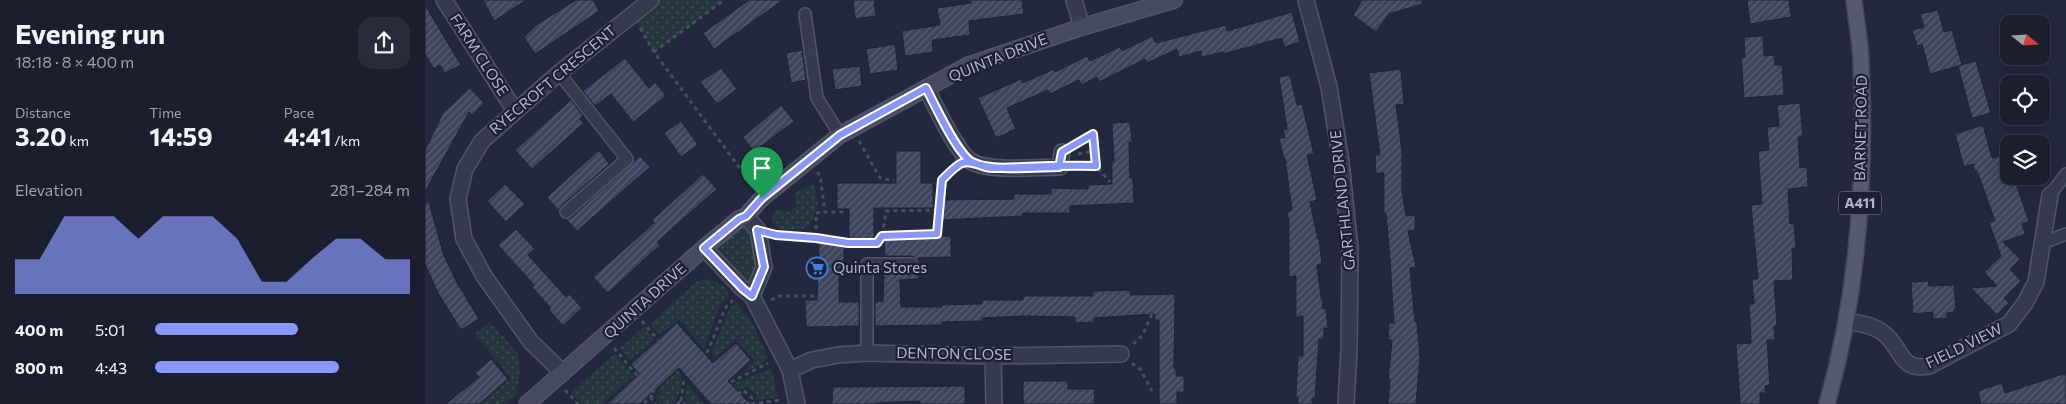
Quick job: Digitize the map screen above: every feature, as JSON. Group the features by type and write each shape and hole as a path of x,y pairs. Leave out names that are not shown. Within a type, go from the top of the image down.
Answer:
{"main road":[{"name":"BARNET ROAD","path":"1827,404 1848,321 1860,194 1861,63 1854,0"}],"street":[{"name":"FARM CLOSE","path":"444,0 515,110"},
{"name":"RYECROFT CRESCENT","path":"563,374 531,342 484,276 465,239 458,199 465,169 481,141 515,110 651,0"},
{"path":"1074,0 1082,27"},
{"name":"QUINTA DRIVE","path":"527,404 704,248 739,219 746,216 762,198 846,132 969,66 1082,27 1174,0"},
{"name":"GARTHLAND DRIVE","path":"1306,0 1329,87 1341,162 1350,249 1349,350 1346,404"},
{"path":"926,88 953,139 971,162 987,168 1061,159"},
{"path":"2043,243 2051,195"},
{"path":"746,216 757,230 764,267 751,297"},
{"name":"FIELD VIEW","path":"1848,321 1880,330 1910,365 1918,368 1929,366 2009,324 2025,304 2036,282 2043,243"},
{"path":"704,248 751,297 771,330 782,354 789,370 797,401"},
{"name":"DENTON CLOSE","path":"789,370 812,360 838,354 993,356 1121,354"},
{"path":"993,356 994,404"}],"lane":[{"path":"805,14 817,98 846,132"},
{"path":"559,73 627,159 567,212"},
{"path":"2051,195 2066,174"},
{"path":"2043,243 2066,234"},
{"path":"867,353 867,264 912,264"}],"path":[{"path":"654,52 723,0"},
{"path":"632,14 654,52 762,198"},
{"path":"846,132 880,178 894,181"},
{"path":"1061,159 1093,134 1096,166 1110,182"},
{"path":"1061,159 1096,166"},
{"path":"809,160 819,175 825,212"},
{"path":"882,236 922,233 937,234 942,180 963,163 971,162"},
{"path":"757,230 776,235 848,243 877,243 882,236 885,211 939,210"},
{"path":"816,238 816,214 847,212"},
{"path":"912,264 923,256 922,233"},
{"path":"707,353 725,307 751,297 817,296"},
{"path":"634,311 658,340"},
{"path":"1152,314 1142,336 1121,354 1141,370 1152,392"},
{"path":"604,336 633,371 655,393 643,404"},
{"path":"731,382 760,368 782,354"},
{"path":"677,404 681,400 684,378"},
{"path":"725,404 743,390 752,398 747,404"},
{"path":"650,397 656,404"},
{"path":"681,400 685,404"},
{"path":"751,404 797,401"}],"shaded area":[{"path":"651,0 724,0 654,52 632,14"},
{"path":"814,183 818,205 809,227 789,231 780,228 772,221 774,212 777,209 789,212 797,206 794,194"},
{"path":"746,216 764,267 752,296 706,250"},
{"path":"708,279 724,286 729,295 720,305 704,349 679,320 660,335 650,324 697,281"},
{"path":"736,302 753,324 768,358 760,365 741,373 755,360 735,339 716,358 711,353 729,310"},
{"path":"490,322 518,354 520,372 516,394 505,404 481,404 511,378 475,334"},
{"path":"644,327 654,340 630,360 620,348"},
{"path":"615,354 634,376 602,404 581,404 571,392"},
{"path":"771,368 778,397 754,401 757,396 746,386 738,391 733,384"},
{"path":"679,370 681,388 678,397 673,404 660,404 655,397 660,393 657,390"},
{"path":"687,383 704,404 689,404 685,399"}],"building":[{"path":"483,0 526,0 494,21"},
{"path":"576,0 593,0 599,11 535,54 524,37 536,25"},
{"path":"749,0 783,0 714,49 703,33"},
{"path":"853,0 874,0 876,16 855,19"},
{"path":"971,0 1022,0 1024,14 969,21 970,35 932,40 933,52 905,56 902,31 940,25 937,8 971,3"},
{"path":"1362,0 1422,0 1422,4 1389,14 1376,32 1353,15"},
{"path":"1747,0 1789,0 1791,17 1750,24"},
{"path":"425,5 461,65 445,73 440,65 434,69 425,54"},
{"path":"1938,10 1944,32 1952,30 1962,65 1930,74 1922,44 1917,46 1912,30 1924,27 1920,14"},
{"path":"1292,12 1300,42 1284,47 1282,38 1223,54 1223,52 1202,57 1201,51 1179,57 1177,49 1147,63 1145,59 1099,82 1097,77 1081,85 1079,80 1050,94 1048,90 1007,108 1016,129 996,138 978,98 1021,79 1023,83 1054,69 1055,72 1087,56 1090,61 1120,47 1122,51 1152,36 1156,43 1226,25 1227,31"},
{"path":"1763,36 1764,56 1774,55 1775,65 1782,65 1784,95 1744,98 1741,57 1745,57 1744,37"},
{"path":"895,44 898,70 870,74 866,49"},
{"path":"802,50 806,80 791,83 786,53"},
{"path":"625,58 649,88 655,82 666,96 633,122 611,94 595,106 583,91"},
{"path":"1976,61 1991,113 1972,118 1958,66"},
{"path":"860,66 862,86 835,90 832,69"},
{"path":"721,68 737,89 717,104 700,82"},
{"path":"1401,69 1404,104 1396,105 1402,151 1402,192 1406,216 1415,215 1415,230 1408,231 1416,267 1410,268 1420,358 1416,404 1388,404 1390,379 1388,379 1392,340 1388,340 1389,323 1394,323 1386,214 1384,214 1384,173 1376,173 1375,155 1380,155 1369,73"},
{"path":"1290,75 1297,105 1302,104 1314,154 1307,155 1317,200 1310,202 1319,239 1322,264 1317,265 1321,298 1323,298 1322,309 1326,308 1328,328 1324,328 1324,339 1319,339 1315,398 1312,398 1312,404 1298,404 1298,397 1296,397 1298,356 1303,356 1303,316 1296,318 1296,276 1289,277 1289,221 1287,212 1292,210 1285,159 1279,138 1285,138 1283,130 1287,129 1279,77"},
{"path":"470,88 484,103 472,115 469,112 425,192 425,150 443,113"},
{"path":"571,100 583,116 580,119 584,123 532,169 515,150"},
{"path":"1800,103 1803,137 1798,137 1800,168 1807,167 1808,187 1788,189 1790,224 1794,223 1796,249 1792,249 1793,280 1774,281 1777,326 1774,326 1775,340 1767,340 1770,385 1765,386 1766,393 1760,393 1760,404 1740,404 1736,344 1751,343 1749,304 1754,304 1752,279 1758,279 1751,205 1762,204 1758,151 1769,150 1767,127 1779,126 1777,105"},
{"path":"781,105 794,121 754,152 743,137"},
{"path":"681,121 698,145 681,157 664,133"},
{"path":"1130,122 1132,142 1129,142 1130,178 1133,178 1134,203 1070,206 1070,213 1022,213 1022,216 941,220 941,200 1014,199 1014,194 1051,194 1051,188 1088,189 1088,185 1112,184 1112,162 1114,162 1112,123"},
{"path":"1983,125 1992,158 1999,156 2000,185 2016,185 2029,221 2022,224 2025,234 2003,242 2020,259 2010,269 2021,281 2004,298 2009,303 1997,315 1971,288 1997,286 1984,272 2001,256 1989,223 1995,221 1973,164 1964,167 1955,134"},
{"path":"599,150 609,164 561,206 559,211 547,197"},
{"path":"896,151 921,151 921,183 933,183 933,208 874,208 874,240 849,240 849,209 837,209 837,183 896,183"},
{"path":"640,156 650,167 577,231 566,219 571,218"},
{"path":"703,174 717,189 657,242 660,245 608,293 593,277 654,223 652,220"},
{"path":"505,184 525,204 506,222 487,201"},
{"path":"429,202 443,253 457,283 479,319 461,330 438,293 425,264 425,203"},
{"path":"516,229 535,249 528,255 566,297 569,294 582,308 563,326 549,310 551,308 532,287 534,285 498,245"},
{"path":"951,236 951,257 918,258 918,260 912,256 885,256 884,239"},
{"path":"819,242 844,242 844,268 839,268 839,302 859,302 859,326 806,327 805,300 817,300"},
{"path":"918,268 919,279 900,280 901,307 942,307 941,305 982,304 982,300 1023,300 1023,296 1093,296 1093,291 1130,290 1130,295 1175,294 1174,369 1176,369 1176,376 1184,376 1184,392 1177,392 1177,404 1159,404 1159,320 1155,320 1154,314 1094,318 1094,322 1075,323 1075,317 1023,316 982,318 982,321 942,322 942,325 875,326 875,302 883,301 884,272 912,272"},
{"path":"1928,281 1929,286 1954,285 1956,309 1954,309 1954,312 1947,313 1947,318 1933,319 1933,312 1913,314 1911,282"},
{"path":"677,323 713,363 736,343 751,360 728,381 750,404 711,404 679,368 640,404 607,404 639,374 631,364"},
{"path":"491,359 508,379 479,404 446,404 479,377 475,373"},
{"path":"2066,373 2066,404 1981,404 1978,391 2002,383 2005,393"},
{"path":"1023,381 1068,381 1068,389 1095,389 1094,404 1023,404"},
{"path":"965,386 965,404 920,404 920,401 832,404 833,387"}],"place":[{"name":"Quinta Stores","path":"817,268"}],"route":[{"path":"762,198 746,216 739,219 704,248 752,296 764,267 757,230 776,235 835,240 848,243 877,243 882,236 922,233 937,234 942,180 963,163 971,162 987,168 1059,167 1078,166 1096,166 1093,134 1062,152 1059,167 987,168 971,162 953,139 926,88 840,135 762,198"}]}
